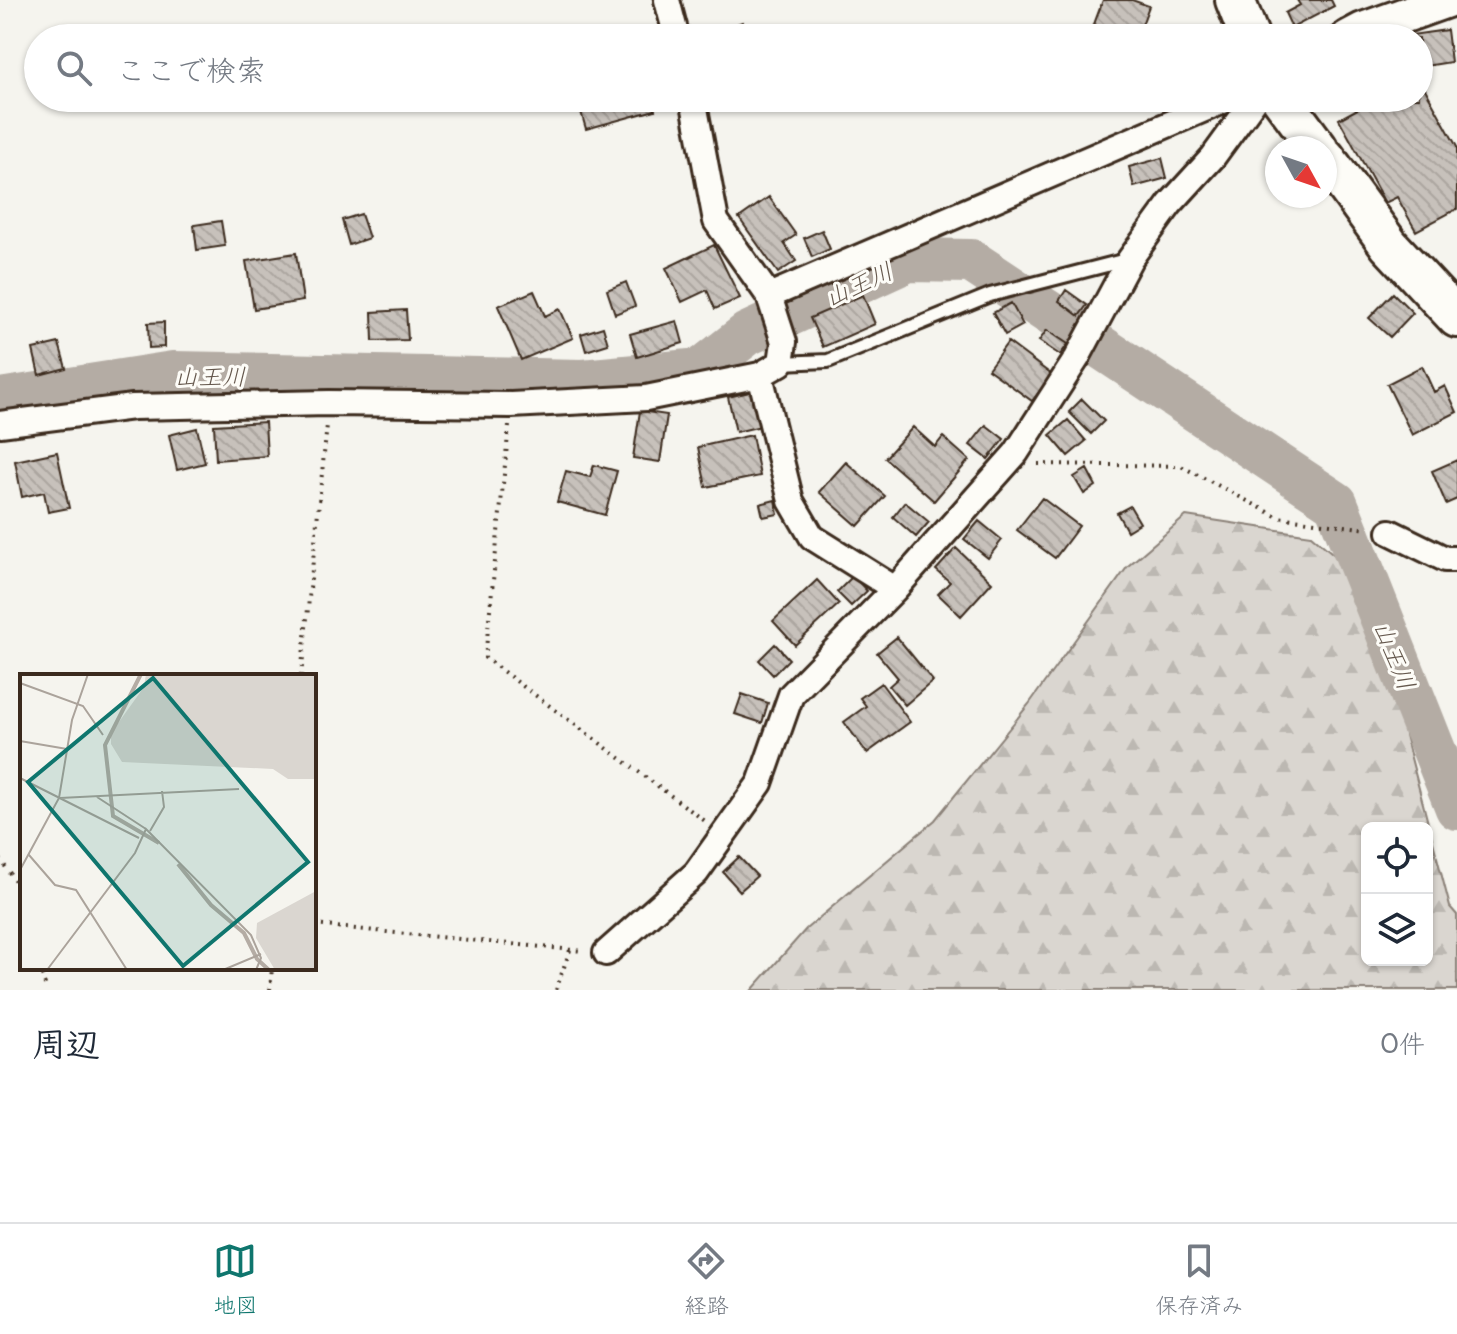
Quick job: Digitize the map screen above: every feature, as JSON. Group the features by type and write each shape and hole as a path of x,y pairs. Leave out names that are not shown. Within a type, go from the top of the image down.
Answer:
{"main road":[{"path":"1235,0 1244,24"},
{"path":"1291,112 1309,136"},
{"path":"1337,174 1389,245 1456,316"}],"street":[{"path":"667,0 673,24"},
{"path":"1380,24 1447,0"},
{"path":"696,112 716,221 769,297 791,501 812,537 895,589"},
{"path":"769,297 1198,112"},
{"path":"606,953 696,873 760,783 791,695 895,589 1016,453 1077,358 1130,259 1170,204 1213,157 1246,112"},
{"path":"0,424 133,407 329,403 511,405 646,398 775,360"},
{"path":"1390,532 1445,559 1457,559"}],"lane":[{"path":"775,360 828,361 990,295 1130,259"}],"path":[{"path":"301,674 329,403"},
{"path":"511,405 485,658 723,834"},
{"path":"1016,453 1037,464 1181,466 1278,517 1390,532"},
{"path":"0,859 20,888"},
{"path":"316,925 606,953"},
{"path":"556,990 570,950"},
{"path":"40,970 47,990"},
{"path":"270,990 272,970"}],"green space":[{"path":"1186,516 1311,535 1365,581 1396,670 1405,735 1428,822 1361,822 1361,966 1433,966 1433,842 1450,907 1457,915 1457,990 752,990 806,929 935,820 1029,704 1128,566"}],"building":[{"path":"1103,0 1132,0 1149,6 1142,24 1094,24"},
{"path":"1297,0 1331,0 1334,6 1300,24 1290,24 1285,13 1300,5"},
{"path":"1447,30 1451,62 1433,65 1433,32"},
{"path":"1433,103 1457,147 1457,209 1416,231 1397,197 1385,203 1339,119 1352,112 1433,112"},
{"path":"581,112 648,112 586,129"},
{"path":"1162,158 1167,178 1134,187 1129,167"},
{"path":"769,197 796,235 784,243 796,261 778,273 739,218"},
{"path":"361,214 369,238 349,245 342,220"},
{"path":"221,221 225,246 197,250 194,225"},
{"path":"822,230 830,249 812,257 804,238"},
{"path":"714,245 740,298 715,309 707,290 682,302 666,268"},
{"path":"296,253 303,301 254,309 246,261"},
{"path":"626,282 635,306 615,314 607,290"},
{"path":"1066,290 1087,305 1079,316 1059,301"},
{"path":"534,291 545,316 560,309 573,338 521,360 498,306"},
{"path":"1393,293 1413,313 1390,337 1369,318"},
{"path":"863,295 875,324 823,347 810,318"},
{"path":"1011,303 1023,325 1005,335 993,313"},
{"path":"406,310 408,340 373,341 372,312"},
{"path":"677,321 683,343 637,357 630,334"},
{"path":"164,322 164,347 149,348 148,323"},
{"path":"603,327 608,344 586,351 581,334"},
{"path":"1047,330 1068,344 1060,355 1039,341"},
{"path":"1008,342 1052,375 1032,401 988,369"},
{"path":"59,343 66,368 39,375 33,349"},
{"path":"1422,366 1434,392 1445,386 1457,412 1412,435 1387,384"},
{"path":"754,391 761,426 736,432 728,397"},
{"path":"1082,399 1104,421 1091,434 1069,412"},
{"path":"640,411 667,415 660,462 633,458"},
{"path":"1068,420 1086,441 1068,456 1050,435"},
{"path":"265,422 267,456 216,460 214,425"},
{"path":"986,425 1004,439 988,459 970,445"},
{"path":"913,427 935,447 943,437 969,460 934,501 885,458"},
{"path":"197,428 205,463 177,470 169,435"},
{"path":"752,435 760,476 706,487 698,447"},
{"path":"57,452 69,508 48,512 44,492 22,497 15,461"},
{"path":"1457,460 1457,499 1446,504 1432,471"},
{"path":"846,462 885,496 858,526 819,492"},
{"path":"594,465 617,471 605,515 557,502 566,471 590,477"},
{"path":"1087,469 1096,486 1084,494 1074,477"},
{"path":"1042,498 1079,526 1055,558 1017,530"},
{"path":"775,500 778,514 763,517 760,504"},
{"path":"905,502 929,522 916,537 893,517"},
{"path":"1130,506 1140,523 1127,531 1117,513"},
{"path":"979,521 1002,540 988,558 964,539"},
{"path":"956,548 992,582 961,616 938,594 950,582 936,570"},
{"path":"853,576 867,591 851,606 837,592"},
{"path":"817,580 839,604 795,645 773,621"},
{"path":"897,637 933,681 905,705 889,686 898,678 877,653"},
{"path":"775,644 789,659 773,675 759,660"},
{"path":"881,683 910,722 867,753 844,722 866,706 860,698"},
{"path":"742,694 768,703 762,723 735,714"},
{"path":"739,857 757,876 740,891 723,872"}],"waterway":[{"name":"山王川","path":"0,400 173,373 582,381 701,370 747,334 908,260 971,261 1336,503 1457,808"}]}
